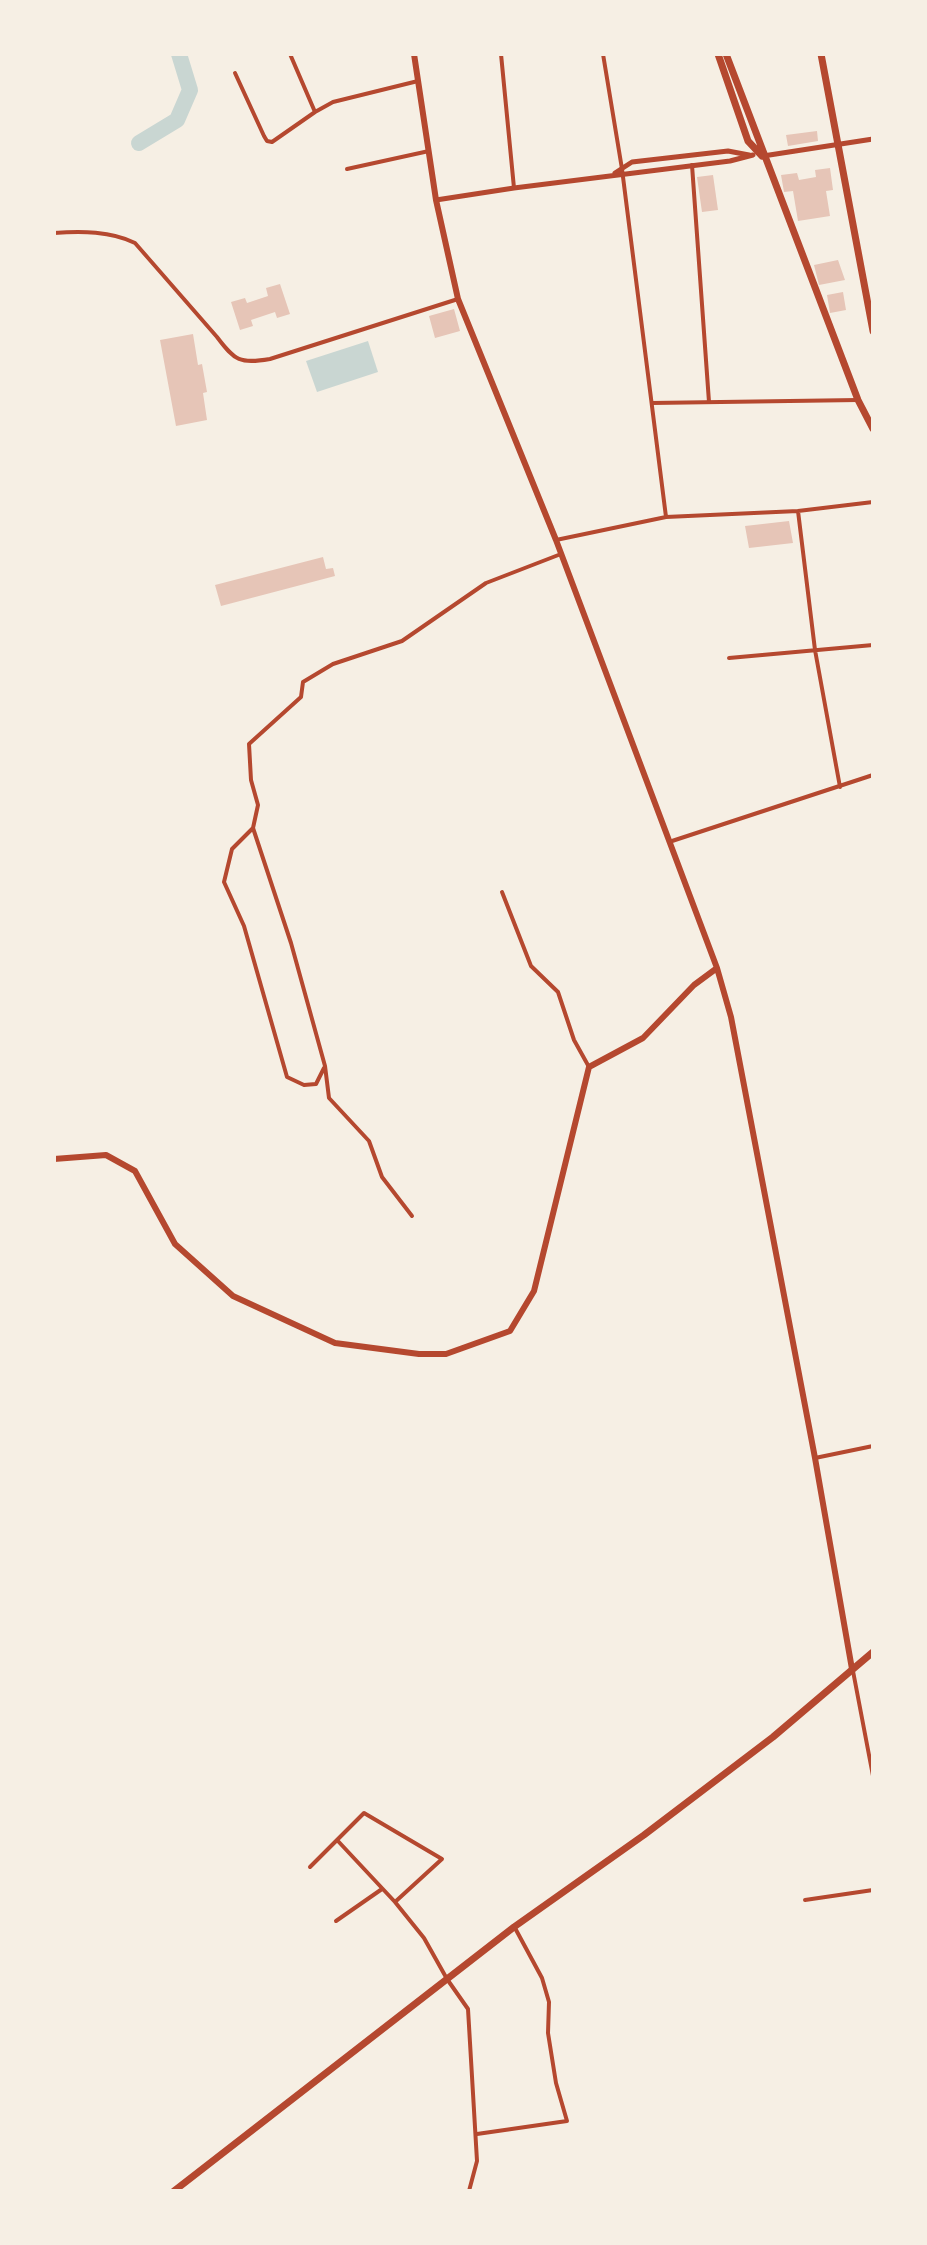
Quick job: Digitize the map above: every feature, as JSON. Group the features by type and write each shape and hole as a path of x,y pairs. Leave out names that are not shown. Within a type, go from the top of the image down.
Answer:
{"main road":[{"path":"414,54 436,200 458,299 556,540 717,968 731,1017 852,1669"},
{"path":"718,54 748,141 761,157"},
{"path":"726,54 761,157 858,400 873,429"},
{"path":"821,54 873,331"},
{"path":"54,1159 106,1155 135,1171 175,1244 233,1296 335,1343 419,1354 446,1354 510,1331 534,1291 589,1067 643,1038 694,985 717,968"},
{"path":"174,2191 514,1927 644,1835 773,1737 873,1652"}],"street":[{"path":"290,54 315,112"},
{"path":"501,54 514,188"},
{"path":"603,54 622,172 666,517"},
{"path":"235,73 267,141 272,142 333,102 418,81"},
{"path":"436,200 873,139"},
{"path":"347,169 429,151"},
{"path":"622,172 632,162 728,151 761,157"},
{"path":"692,165 709,402"},
{"path":"54,233 99,233 135,243 239,361 270,359 458,299"},
{"path":"651,403 858,400"},
{"path":"556,540 666,517 798,511 873,502"},
{"path":"798,511 815,650 840,787"},
{"path":"412,1216 382,1177 369,1141 329,1098 325,1066 291,943 253,828 258,805 251,780 249,744 301,697 303,682 333,664 402,641 486,583 561,554"},
{"path":"729,658 873,645"},
{"path":"669,842 873,775"},
{"path":"253,828 232,849 224,882 244,926 287,1077 304,1085 316,1084 325,1066"},
{"path":"502,892 531,966 558,992 574,1040 589,1067"},
{"path":"815,1458 873,1446"},
{"path":"852,1669 873,1776"},
{"path":"310,1867 364,1813 442,1859 395,1902"},
{"path":"337,1840 424,1938 468,2009 477,2134 477,2161 469,2191"},
{"path":"336,1921 382,1889"},
{"path":"805,1900 873,1890"},
{"path":"477,2134 567,2121 554,2073 548,2033 549,2002 542,1978 514,1927"}],"shaded area":[{"path":"368,341 378,372 317,392 306,361"}],"building":[{"path":"817,131 818,141 788,146 786,135"},
{"path":"830,168 833,190 826,191 830,216 798,221 793,191 784,192 781,175 797,173 799,180 816,177 815,170"},
{"path":"713,175 718,210 702,212 697,177"},
{"path":"838,260 845,280 819,285 814,265"},
{"path":"280,284 290,314 277,318 275,312 251,320 253,326 240,330 231,302 245,298 247,303 268,296 266,288"},
{"path":"843,292 846,310 830,313 827,295"},
{"path":"454,309 460,331 435,338 429,316"},
{"path":"193,334 198,365 202,364 207,392 203,393 207,420 176,426 160,340"},
{"path":"789,521 793,543 749,548 745,526"},
{"path":"323,557 326,569 333,568 335,576 221,606 215,585"}],"waterway":[{"path":"139,143 177,120 190,90 179,54"}]}
